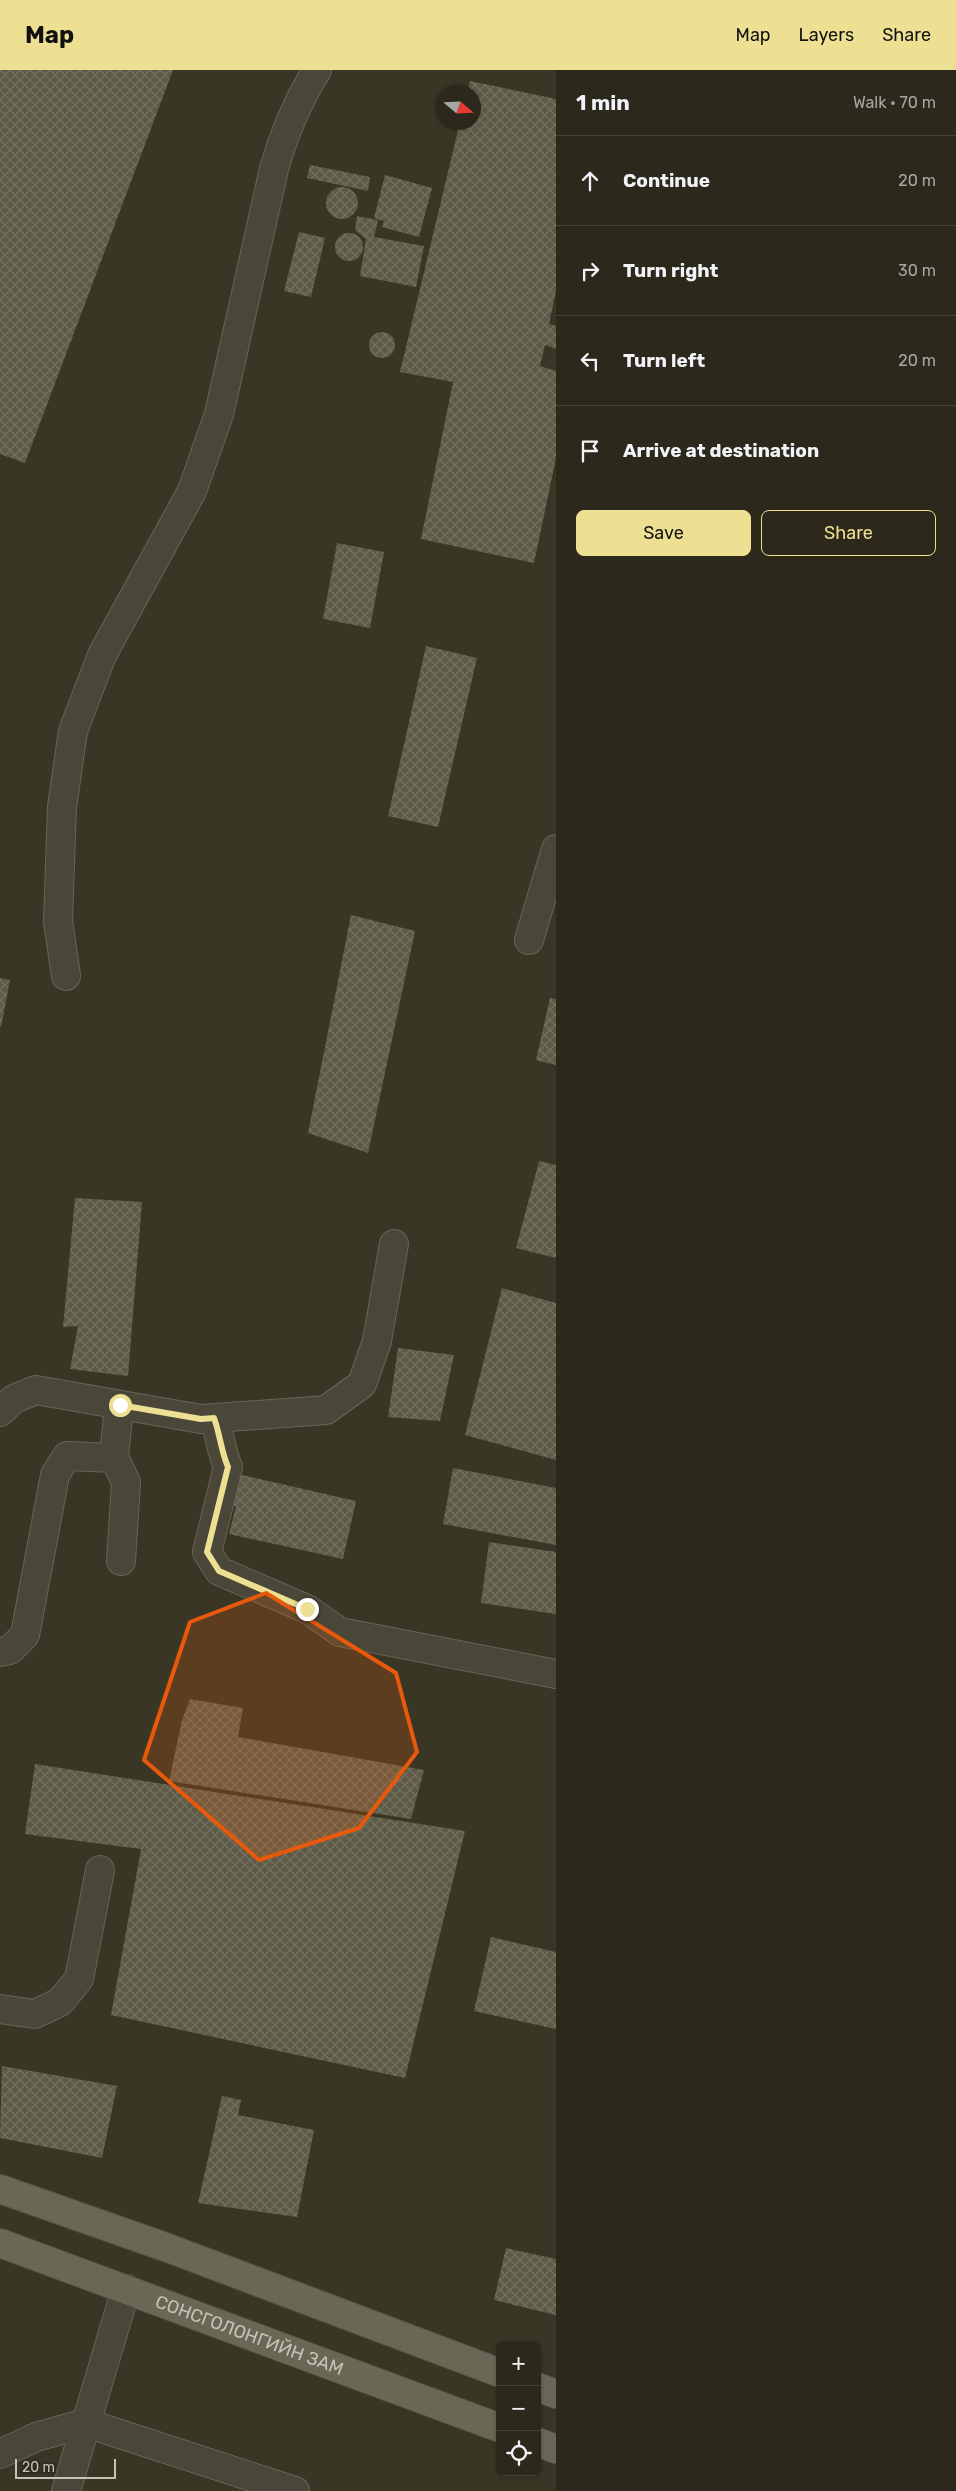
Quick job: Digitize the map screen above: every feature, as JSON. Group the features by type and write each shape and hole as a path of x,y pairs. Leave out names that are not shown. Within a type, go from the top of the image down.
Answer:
{"main road":[{"path":"0,2190 168,2248 496,2371"},
{"name":"СОНСГОЛОНГИЙН ЗАМ","path":"0,2243 496,2427"},
{"path":"541,2388 556,2394"},
{"path":"541,2443 556,2449"}],"lane":[{"path":"66,976 58,921 62,808 73,731 102,654 192,491 219,414 284,131 298,101 317,70"},
{"path":"529,940 556,849"},
{"path":"0,1412 14,1399 36,1390 201,1419 326,1410 362,1384 377,1341 394,1244"},
{"path":"120,1405 114,1458 126,1482 121,1560"},
{"path":"214,1418 222,1437 222,1454 228,1467 207,1552 219,1571 307,1609 340,1632 556,1674"},
{"path":"0,1652 10,1650 25,1635 55,1475 67,1456 114,1458"},
{"path":"0,2009 35,2014 60,2002 79,1979 100,1870"},
{"path":"66,2491 126,2289"},
{"path":"0,2454 36,2436 86,2422 295,2491"}],"highlighted area":[{"path":"266,1593 396,1673 417,1752 359,1828 259,1860 144,1760 190,1622"}],"building":[{"path":"0,70 173,70 25,463 0,454"},
{"path":"470,81 556,99 556,291 549,324 556,326 556,349 545,345 540,366 556,371 556,458 534,563 421,539 453,382 400,372 458,130 481,130 481,85 469,85"},
{"path":"310,165 370,177 368,191 307,178"},
{"path":"385,175 432,188 419,237 382,227 384,221 374,218"},
{"path":"342,187 348,188 353,192 357,197 357,209 353,214 348,218 342,219 336,218 331,214 327,209 326,203 327,197 331,192 336,188"},
{"path":"357,216 378,220 374,237 424,246 416,287 360,276 366,239 355,230"},
{"path":"299,232 325,238 311,297 284,291"},
{"path":"349,233 359,237 363,247 359,257 349,261 339,257 335,247 339,237"},
{"path":"382,332 391,336 395,345 391,354 382,358 373,354 369,345 373,336"},
{"path":"337,543 384,552 370,628 323,619"},
{"path":"426,646 477,658 438,827 388,816"},
{"path":"351,915 415,931 368,1153 308,1133"},
{"path":"0,978 10,980 1,1027 0,1027"},
{"path":"550,998 556,999 556,1065 536,1060"},
{"path":"539,1161 556,1165 556,1258 516,1248"},
{"path":"75,1198 142,1202 128,1376 70,1369 78,1326 63,1327"},
{"path":"502,1288 556,1303 556,1460 465,1435"},
{"path":"398,1348 454,1355 440,1421 388,1417"},
{"path":"453,1468 556,1488 556,1545 443,1524"},
{"path":"229,1472 356,1501 343,1559 229,1534 236,1506 220,1503"},
{"path":"489,1542 556,1552 556,1614 481,1603"},
{"path":"190,1699 243,1708 238,1737 424,1770 411,1819 169,1781 182,1720"},
{"path":"35,1764 465,1831 405,2078 111,2015 141,1849 25,1834"},
{"path":"491,1937 556,1952 556,2029 474,2011"},
{"path":"2,2066 117,2086 102,2158 0,2138"},
{"path":"222,2096 241,2100 238,2115 314,2130 297,2217 198,2203"},
{"path":"506,2248 556,2259 556,2315 494,2300"}],"route":[{"path":"120,1405 201,1419 214,1418 222,1437 222,1454 228,1467 207,1552 219,1571 307,1609"}]}
